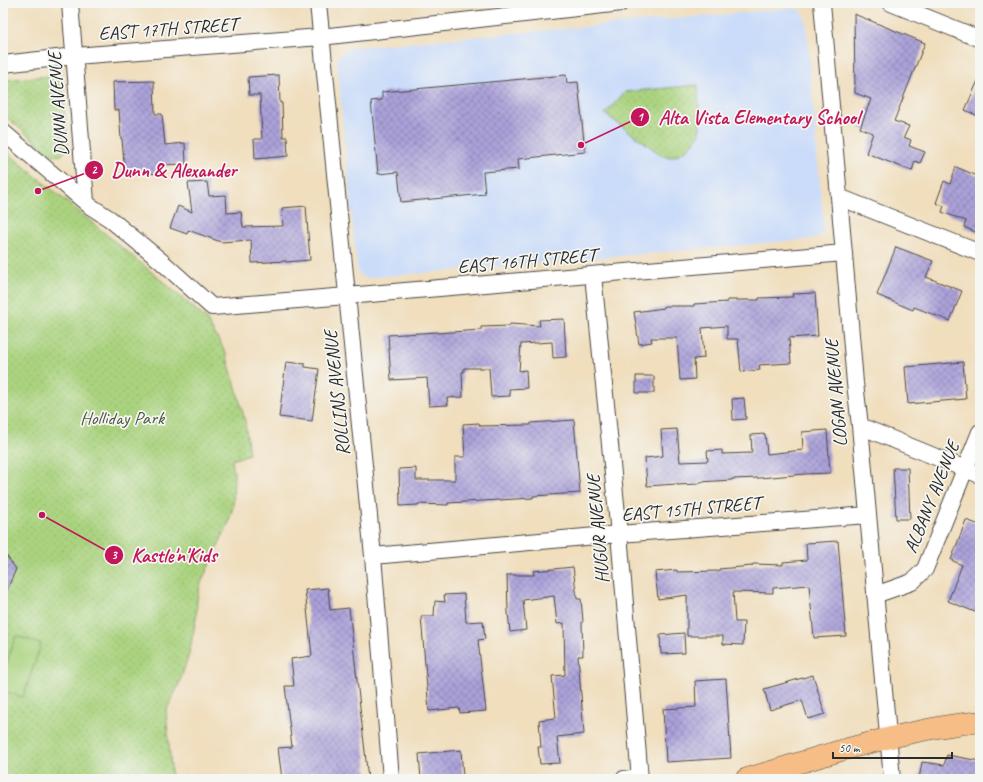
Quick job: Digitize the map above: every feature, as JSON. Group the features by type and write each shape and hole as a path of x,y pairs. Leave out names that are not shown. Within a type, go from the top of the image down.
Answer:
{"main road":[{"path":"746,779 889,737 969,722 980,722"}],"street":[{"name":"DUNN AVENUE","path":"70,3 86,202"},
{"name":"ROLLINS AVENUE","path":"318,3 373,556 391,779"},
{"name":"EAST 17TH STREET","path":"3,64 75,56 321,37 580,5 622,3"},
{"name":"LOGAN AVENUE","path":"822,3 855,383 892,779"},
{"path":"891,3 980,39"},
{"path":"3,132 86,202"},
{"path":"839,197 980,253"},
{"name":"EAST 16TH STREET","path":"86,202 110,219 161,261 212,307 844,253"},
{"name":"HUGUR AVENUE","path":"593,275 620,534 640,778"},
{"path":"860,426 980,475"},
{"name":"ALBANY AVENUE","path":"875,595 912,582 925,569 980,432"},
{"name":"EAST 15TH STREET","path":"373,556 620,534 868,515"},
{"path":"624,779 640,778"}],"shaded area":[{"path":"794,8 800,10 806,23 824,230 820,236 812,239 365,278 359,274 357,270 337,61 339,56 344,51 349,48"}],"green space":[{"path":"51,76 58,79 62,86 68,143 65,151 58,156 48,152 3,114 3,80"},
{"path":"698,85 700,134 688,149 673,157 663,156 605,114 625,92"},
{"name":"Holliday Park","path":"3,149 206,319 225,351 236,387 245,421 249,454 232,460 234,473 233,507 228,524 201,583 197,599 196,619 189,654 179,684 166,711 172,779 3,779"},
{"path":"16,636 41,644 23,697 3,691 3,674"}],"building":[{"path":"854,14 925,43 894,121 909,126 904,137 911,140 909,146 925,152 920,163 915,161 912,171 866,153 873,133 860,128 871,99 855,93"},
{"path":"279,75 283,137 287,137 288,156 255,159 254,139 262,139 260,95 249,95 248,77"},
{"path":"566,75 567,83 578,82 585,152 518,159 519,169 483,172 485,194 401,202 398,172 378,174 371,101 382,100 382,92"},
{"path":"980,76 980,117 965,110"},
{"path":"154,81 155,114 162,114 165,145 185,143 186,164 160,165 160,173 125,175 119,110 114,110 113,82"},
{"path":"956,167 980,177 980,234 964,227 966,221 942,212 944,206 936,203 944,181 950,184"},
{"path":"207,182 209,196 226,195 227,213 241,212 243,227 283,226 282,208 306,206 310,260 252,263 251,240 221,242 188,230 187,234 170,228 178,206 192,212 188,183"},
{"path":"896,247 933,261 926,277 962,291 950,321 914,307 913,310 877,295"},
{"path":"815,293 818,336 789,338 791,363 759,365 760,370 741,372 738,339 727,339 727,326 702,328 704,358 694,359 695,379 680,380 677,338 651,338 652,342 639,344 634,312 664,308 664,306 694,306 694,304 727,302 727,300 759,300 759,298 793,297 792,294"},
{"path":"564,319 566,357 553,358 552,342 521,344 519,371 526,370 527,388 509,389 510,396 491,397 489,368 464,368 464,372 462,372 463,397 447,398 448,405 429,406 427,378 391,380 388,335 481,330 481,327 510,326 510,324 540,326 539,320"},
{"path":"286,362 305,364 305,367 319,369 312,421 279,417"},
{"path":"963,362 966,399 908,404 905,367"},
{"path":"636,376 654,376 654,393 636,393"},
{"path":"744,398 746,419 733,420 732,399"},
{"path":"574,420 580,493 533,496 533,498 448,503 448,505 418,504 400,506 399,469 416,468 416,480 455,480 455,457 465,457 463,424 479,423 480,426 531,425 531,423"},
{"path":"677,429 680,462 708,461 707,451 722,450 722,454 752,453 751,435 765,434 767,454 803,450 802,432 827,430 830,473 732,479 699,482 699,484 647,486 645,458 663,456 661,430"},
{"path":"893,468 908,468 910,519 896,519"},
{"path":"966,520 980,525 980,614 948,601 962,565 951,560"},
{"path":"838,541 846,636 814,638 809,585 773,588 773,593 733,592 735,622 744,622 743,645 723,644 723,636 687,636 687,595 658,599 655,572 677,570 677,572 719,571 719,569 752,566 753,564 783,565 783,562 807,560 806,543"},
{"path":"3,551 16,569 3,599"},
{"path":"573,567 577,599 581,599 583,621 583,656 578,656 584,734 557,737 560,763 540,764 538,747 541,747 539,720 556,718 552,676 565,675 564,623 557,624 554,596 523,600 526,630 510,632 507,575 534,575 533,571"},
{"path":"328,588 330,610 349,608 368,779 282,779 278,748 292,747 285,686 294,686 291,659 312,656 305,590"},
{"path":"464,594 466,622 483,621 485,639 478,640 486,711 460,713 459,708 429,711 421,616 434,616 435,601 445,602 444,595"},
{"path":"684,633 685,653 661,654 660,635"},
{"path":"813,675 825,714 808,719 802,700 770,710 764,689"},
{"path":"726,679 731,758 666,762 663,709 696,707 695,681"},
{"path":"461,750 463,777 421,779 419,754"},
{"path":"947,755 980,761 980,779 919,779 922,762 944,765"}],"place":[{"name":"Alta Vista Elementary School","path":"581,145"},
{"name":"Dunn & Alexander","path":"38,191"},
{"name":"Kastle'n'Kids","path":"42,515"}]}
